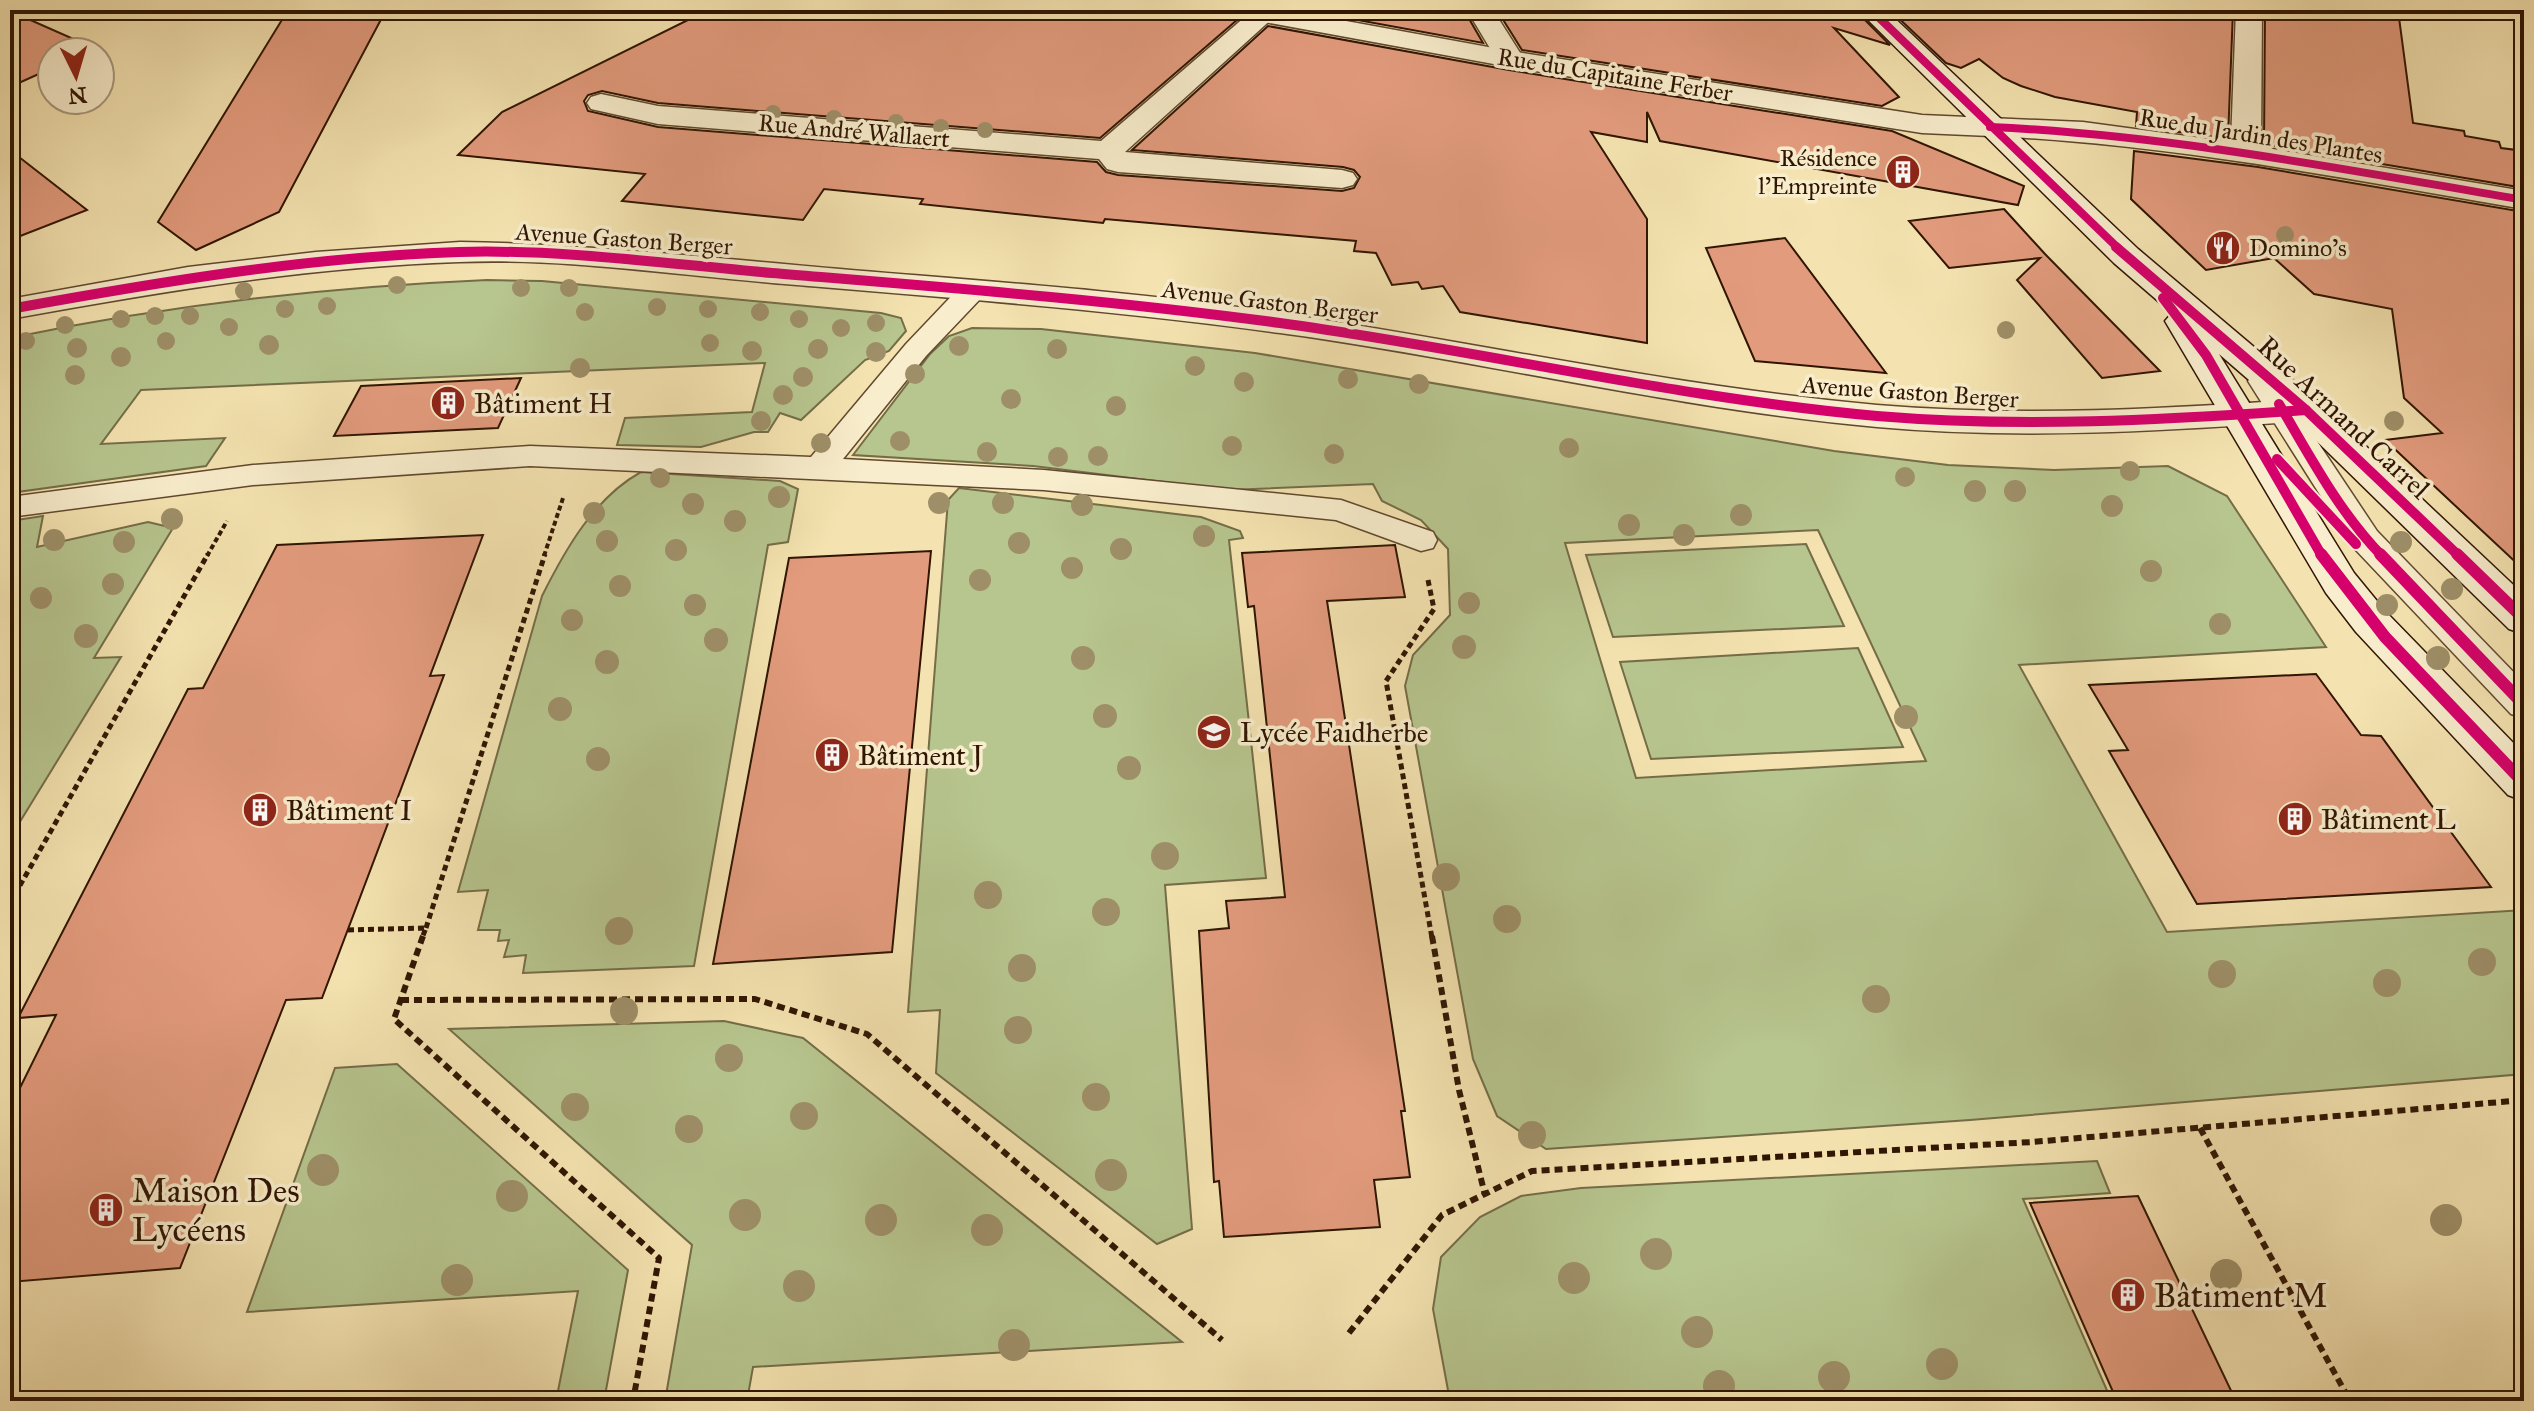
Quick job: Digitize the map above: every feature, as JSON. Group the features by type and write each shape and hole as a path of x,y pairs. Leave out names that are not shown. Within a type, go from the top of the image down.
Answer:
{"street":[{"path":"1480,10 1510,59"},
{"name":"Rue Armand Carrel","path":"1871,10 2126,256 2244,355 2294,410 2524,619"},
{"path":"2246,153 2249,10"},
{"path":"1108,151 1252,12"},
{"name":"Rue du Capitaine Ferber","path":"1252,12 1510,59 1922,124 1990,127"},
{"name":"Rue du Jardin des Plantes","path":"1962,99 2175,135 2246,153"},
{"name":"Rue André Wallaert","path":"601,103 658,115 1108,151 1118,163 1342,179"},
{"name":"Rue du Jardin des Plantes","path":"1990,127 2083,131 2246,153 2524,200"},
{"name":"Avenue Gaston Berger","path":"10,309 226,272 364,257 502,252 973,290 1293,324 1747,400 1879,416 2026,422 2242,415 2294,410"},
{"name":"Rue Armand Carrel","path":"2126,256 2188,328 2340,583 2371,622 2524,783"}],"lane":[{"path":"819,467 916,350 973,290"},
{"path":"2294,410 2347,516 2428,607 2524,705"},
{"path":"2242,415 2326,515 2428,607"},
{"path":"10,507 253,475 530,456 819,467 1044,480 1341,510 1421,540"}],"path":[{"path":"576,458 394,1019 659,1258 633,1401"},
{"path":"10,903 253,475"},
{"path":"1421,540 1434,609 1386,681 1459,1090 1485,1195"},
{"path":"348,930 426,928"},
{"path":"401,1000 755,999 867,1034 1222,1340"},
{"path":"1349,1333 1442,1215 1532,1171 2032,1142 2524,1100"},
{"path":"2200,1128 2350,1401"}],"green space":[{"path":"487,280 542,281 881,313 901,318 906,331 889,351 865,360 801,420 780,413 768,432 754,432 701,447 617,445 625,418 752,412 765,363 141,390 101,444 225,438 206,466 10,493 10,338 129,316 248,299 367,287"},
{"path":"972,328 1041,329 1255,353 1834,451 1948,465 2054,470 2168,466 2227,496 2326,647 2019,665 2167,932 2524,910 2524,1074 1970,1120 1546,1149 1497,1116 1473,1059 1405,686 1413,655 1450,615 1448,549 1421,520 1382,501 1373,484 1229,490 1033,466 853,455 930,354 949,336","holes":["1818,530 1926,761 1636,778 1565,543"]},
{"path":"641,472 780,481 798,489 788,542 768,545 694,966 523,973 526,955 504,957 509,940 498,941 500,930 478,930 488,890 458,892 542,596 582,526 609,496"},
{"path":"959,488 1201,517 1240,531 1243,538 1229,540 1266,878 1165,885 1192,1229 1157,1244 936,1073 940,1010 908,1012 948,500"},
{"path":"43,516 37,547 148,522 173,528 94,658 121,657 10,838 10,521"},
{"path":"1806,544 1844,626 1613,637 1586,555"},
{"path":"1858,648 1903,747 1651,759 1620,662"},
{"path":"724,1021 803,1038 1182,1342 753,1367 747,1401 665,1401 692,1245 449,1029"},
{"path":"397,1064 628,1270 604,1401 556,1401 578,1291 247,1312 335,1068"},
{"path":"2097,1161 2110,1193 2023,1199 2109,1395 2099,1396 2100,1401 1450,1401 1433,1309 1441,1257 1480,1217 1521,1196 1581,1188"}],"building":[{"path":"288,10 386,10 279,212 196,250 158,222"},
{"path":"708,10 1226,10 1237,20 1100,138 658,103 602,91 588,95 584,101 588,111 658,127 1097,162 1106,172 1118,175 1342,191 1354,188 1360,177 1354,170 1343,167 1132,150 1268,26 1509,70 1892,131 2024,186 2018,205 1660,141 1647,112 1647,142 1591,132 1647,219 1647,343 1460,312 1443,286 1422,289 1418,282 1392,285 1376,253 1354,251 1356,241 1105,219 1103,223 920,204 923,199 824,189 803,220 622,201 645,174 458,155 502,112"},
{"path":"1303,10 1464,10 1483,43"},
{"path":"1497,10 1855,10 1890,45 1834,28 1899,97 1882,106 1522,50"},
{"path":"1890,10 2233,10 2228,139 2136,126 2137,112 2055,97 2021,86 2003,78 1979,59 1961,68 1946,63"},
{"path":"2265,10 2398,10 2413,123 2464,131 2465,136 2499,142 2501,148 2524,151 2524,188 2264,144"},
{"path":"10,11 67,36 36,36 36,75 10,87"},
{"path":"10,150 87,210 10,240"},
{"path":"2134,151 2258,167 2524,212 2524,570 2385,440 2442,433 2404,398 2392,309 2314,294 2274,258 2206,270 2131,199"},
{"path":"2004,209 2160,371 2102,378 2017,280 2040,258 1949,268 1909,221"},
{"name":"Résidence l'Empreinte","path":"1785,238 1886,373 1755,361 1706,248"},
{"path":"521,378 498,428 334,436 361,386"},
{"name":"Bâtiment I","path":"483,535 430,676 444,675 322,998 286,1000 180,1268 10,1282 10,1108 56,1015 18,1018 188,689 203,688 277,545"},
{"path":"1395,545 1405,597 1327,601 1405,1111 1401,1111 1410,1177 1374,1180 1380,1227 1224,1237 1219,1181 1214,1182 1199,931 1229,928 1226,901 1285,897 1254,606 1248,607 1242,553"},
{"name":"Bâtiment J","path":"931,551 892,952 713,964 789,558"},
{"name":"Bâtiment L","path":"2316,674 2361,735 2381,736 2491,887 2197,904 2109,751 2128,750 2089,685"},
{"name":"Bâtiment M","path":"2138,1196 2236,1401 2117,1401 2030,1203"}],"cycle path":[{"path":"1871,10 2126,256 2306,410 2524,619"},
{"path":"1990,127 2083,131 2246,153 2524,200"},
{"path":"10,309 188,277 316,262 460,252 540,253 973,290 1281,323 1747,400 1879,416 2026,422 2165,420 2306,410"},
{"path":"2163,298 2206,355 2294,511 2335,574 2412,667 2524,783"},
{"path":"2279,404 2324,480 2365,539 2524,705"},
{"path":"2277,459 2356,544"}],"place":[{"name":"Résidence l'Empreinte","path":"1903,172"},
{"name":"Domino's","path":"2223,248"},
{"name":"Bâtiment H","path":"448,403"},
{"name":"Lycée Faidherbe","path":"1214,732"},
{"name":"Bâtiment J","path":"832,755"},
{"name":"Bâtiment I","path":"260,810"},
{"name":"Bâtiment L","path":"2295,819"},
{"name":"Maison Des Lycéens","path":"106,1210"},
{"name":"Bâtiment M","path":"2128,1295"}]}
